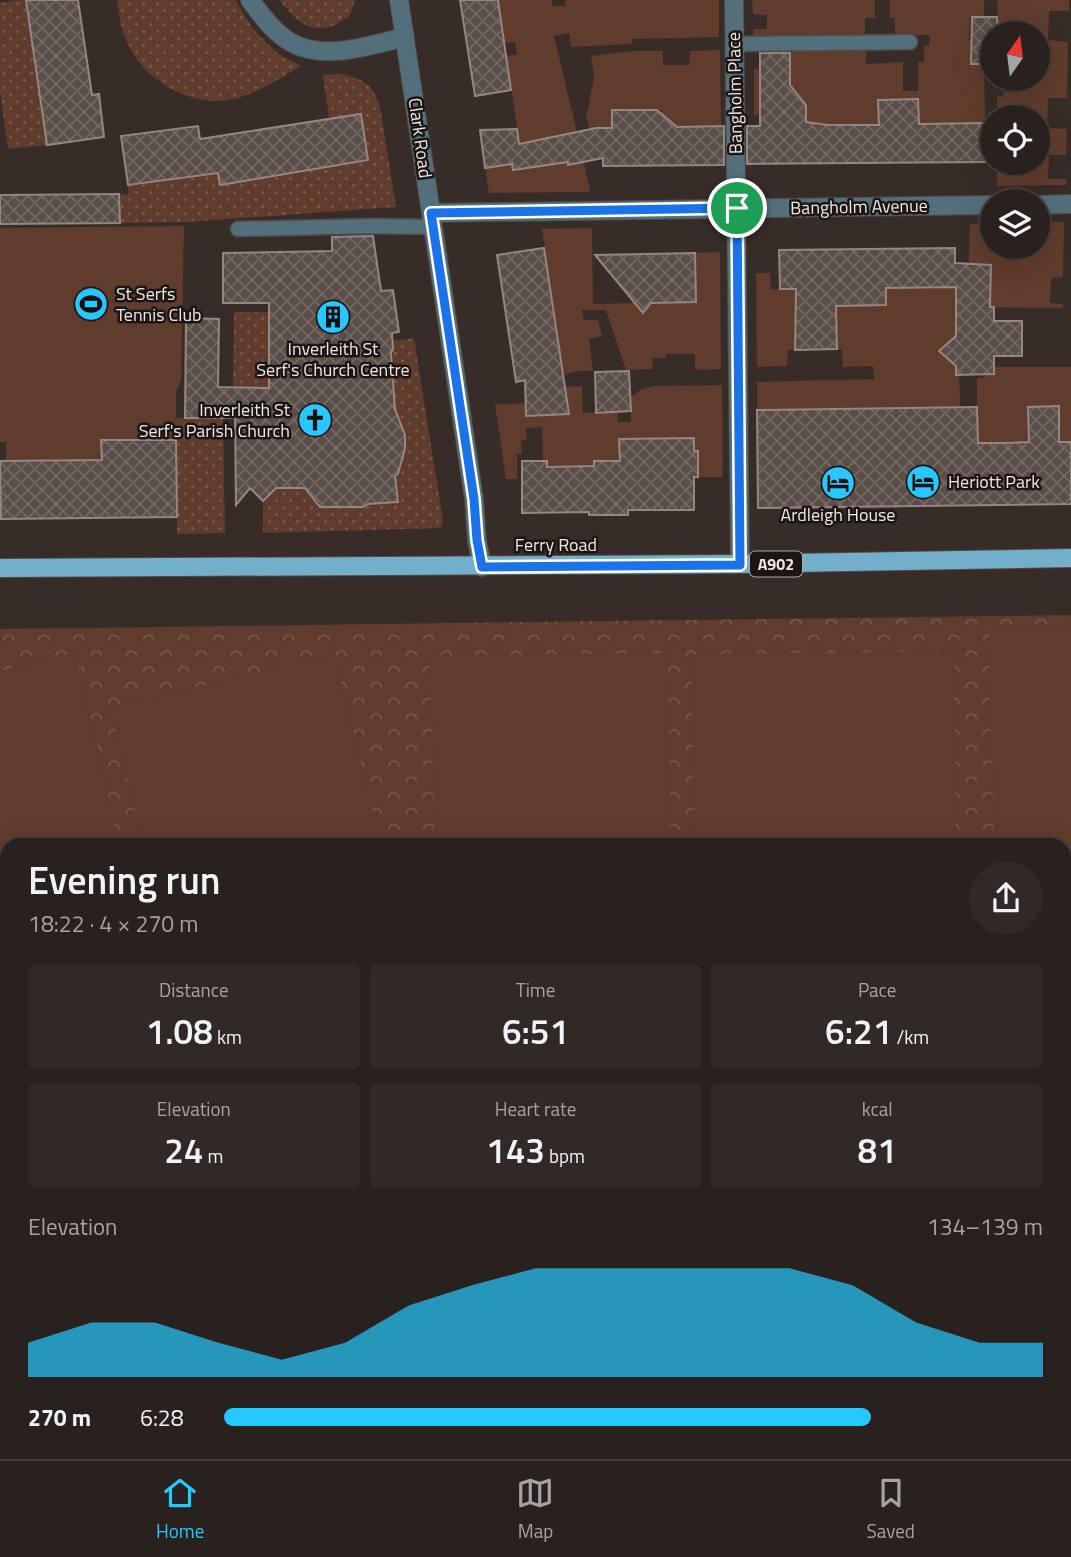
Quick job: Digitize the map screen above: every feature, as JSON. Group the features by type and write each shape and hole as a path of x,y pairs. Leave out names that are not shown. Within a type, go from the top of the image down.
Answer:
{"main road":[{"name":"Ferry Road","path":"0,568 740,565 1071,558"}],"street":[{"path":"250,0 272,29 294,45 307,49 340,50 405,37"},
{"name":"Clark Road","path":"399,0 482,567"},
{"name":"Bangholm Place","path":"734,0 740,565"},
{"path":"1050,205 1071,204"},
{"name":"Bangholm Avenue","path":"432,220 737,208 980,205"}],"lane":[{"path":"735,44 910,41"},
{"path":"238,229 372,226 432,220"}],"green space":[{"path":"26,0 30,28 43,27 32,40 47,145 8,149 0,92 0,3"},
{"path":"117,0 235,0 253,29 277,53 301,66 260,90 242,97 216,101 183,95 154,77 132,52 122,28"},
{"path":"280,0 355,0 348,17 322,29 306,25"},
{"path":"498,0 552,0 552,6 565,6 565,0 719,0 719,37 632,39 632,44 571,47 569,33 554,36 577,132 562,135 568,165 584,162 590,192 489,193 485,168 520,149 507,56 517,54 515,42 505,43"},
{"path":"752,0 875,0 875,18 865,18 865,35 753,38 753,29 767,29 767,15 753,14"},
{"path":"890,0 984,0 984,17 970,17 969,40 971,64 980,64 980,91 984,91 985,105 980,105 980,123 909,125 878,100 879,125 807,126 804,102 799,96 754,115 754,69 790,70 790,50 866,48 866,64 903,62 903,91 918,91 918,62 924,62 924,46 929,46 930,35 895,35 895,18 890,18"},
{"path":"997,0 1069,0 1069,11 1049,11 1049,21 998,21"},
{"path":"1050,40 1068,42 1067,98 1048,98 1048,105 997,105 997,96 1003,97 1004,91 1050,91"},
{"path":"720,50 721,126 662,127 662,110 612,111 612,128 589,128 586,112 594,75 591,56 663,51 663,65 689,65 690,51"},
{"path":"338,74 365,82 377,98 396,207 187,222 120,223 119,194 128,195 128,185 218,172 220,185 368,160 361,114 329,119 323,75"},
{"path":"1050,128 1067,129 1066,155 1050,155"},
{"path":"997,175 1048,175 1048,179 1066,179 1066,185 997,186"},
{"path":"1064,222 1063,277 1051,278 1050,303 1063,304 1063,308 968,307 960,326 956,327 956,343 948,343 943,347 943,355 948,359 959,358 960,407 873,409 839,434 838,408 806,409 807,435 772,410 757,410 757,382 874,379 873,366 843,367 842,350 837,349 836,325 820,325 821,350 809,350 810,326 795,350 788,350 787,366 757,367 756,273 770,273 771,289 812,289 856,305 886,305 886,288 968,287 970,224 980,224 980,259 1050,259 1050,223"},
{"name":"St Serfs Tennis Club","path":"184,226 181,380 176,392 176,439 160,440 161,460 101,441 102,460 6,461 6,442 0,442 0,228"},
{"path":"592,228 593,304 635,303 639,309 646,309 651,303 696,302 695,253 720,252 721,369 695,370 695,354 666,354 665,358 653,358 652,369 626,370 606,310 582,310 584,320 598,320 602,336 589,339 593,371 564,375 561,358 551,359 556,326 551,295 536,266 547,264 542,229"},
{"path":"234,312 269,312 270,402 239,394 233,386"},
{"path":"414,338 443,521 441,528 263,533 263,486 304,485 319,506 389,503 392,506 400,499 397,496 395,476 399,472 393,464 400,451 404,452 406,448 401,446 402,436 405,435 403,430 400,431 391,402 395,398 394,391 390,388 393,341"},
{"path":"985,367 1071,367 1071,442 975,443 977,378 985,378"},
{"path":"722,385 723,477 698,477 698,452 694,451 694,438 620,461 594,461 594,466 547,467 547,461 543,461 542,427 526,428 527,440 521,441 522,454 517,454 517,479 506,479 495,404 556,403 557,387 582,386 583,413 599,412 617,398 618,422 631,422 630,398 640,390 654,386"},
{"path":"176,418 223,419 225,533 177,534"},
{"path":"1071,615 1071,838 0,838 0,629"},
{"path":"1071,630 1071,838 994,838 989,632"},
{"path":"953,651 956,838 695,838 692,655"},
{"path":"75,653 118,838 0,838 0,671"},
{"path":"668,653 671,838 434,838 431,656"},
{"path":"335,655 378,838 141,838 110,707"}],"building":[{"path":"26,0 78,0 92,95 99,94 104,137 47,145"},
{"path":"460,0 498,0 511,90 475,96"},
{"path":"972,17 997,17 997,21 980,21 980,64 971,64"},
{"path":"760,53 790,53 790,85 806,105 806,122 879,125 878,100 918,99 919,124 980,123 980,162 747,164 747,126 760,126"},
{"path":"612,110 657,110 677,127 724,126 724,165 603,166 603,158 568,165 568,162 513,170 512,164 485,168 480,130 517,129 519,144 596,128 612,128"},
{"path":"361,114 368,160 220,185 218,173 128,185 121,136 198,126 200,139"},
{"path":"119,194 120,223 0,224 0,195"},
{"path":"373,236 381,291 393,290 399,332 392,333 391,353 395,409 405,435 405,448 398,474 395,476 398,502 368,504 363,507 320,507 305,488 276,488 263,501 250,488 236,505 235,418 185,418 186,318 219,319 218,387 269,388 269,303 223,303 223,253 332,251 332,237"},
{"path":"544,248 569,414 526,416 525,380 516,382 497,255"},
{"path":"955,248 955,263 991,265 990,307 994,307 994,321 1022,321 1022,356 994,356 994,374 956,375 956,366 939,351 956,336 956,287 886,288 886,305 836,306 837,349 795,350 796,289 780,289 779,250"},
{"path":"695,253 696,302 651,303 643,313 595,255"},
{"path":"629,371 631,411 596,413 595,372"},
{"path":"1059,406 1059,442 1071,442 1071,504 758,508 757,410 977,407 978,443 1003,443 1029,442 1028,407"},
{"path":"694,438 694,451 698,451 698,477 694,477 694,510 628,510 628,515 589,515 589,512 522,513 522,461 547,461 547,467 594,466 594,461 620,461 619,439"},
{"path":"101,440 176,440 177,517 1,519 0,461 102,460"}],"place":[{"name":"St Serfs Tennis Club","path":"91,304"},
{"name":"Inverleith St Serf's Church Centre","path":"333,317"},
{"name":"Inverleith St Serf's Parish Church","path":"315,420"},
{"name":"Heriott Park","path":"923,482"},
{"name":"Ardleigh House","path":"838,483"}],"route":[{"path":"737,208 740,565 482,567 431,213 737,208"}]}
